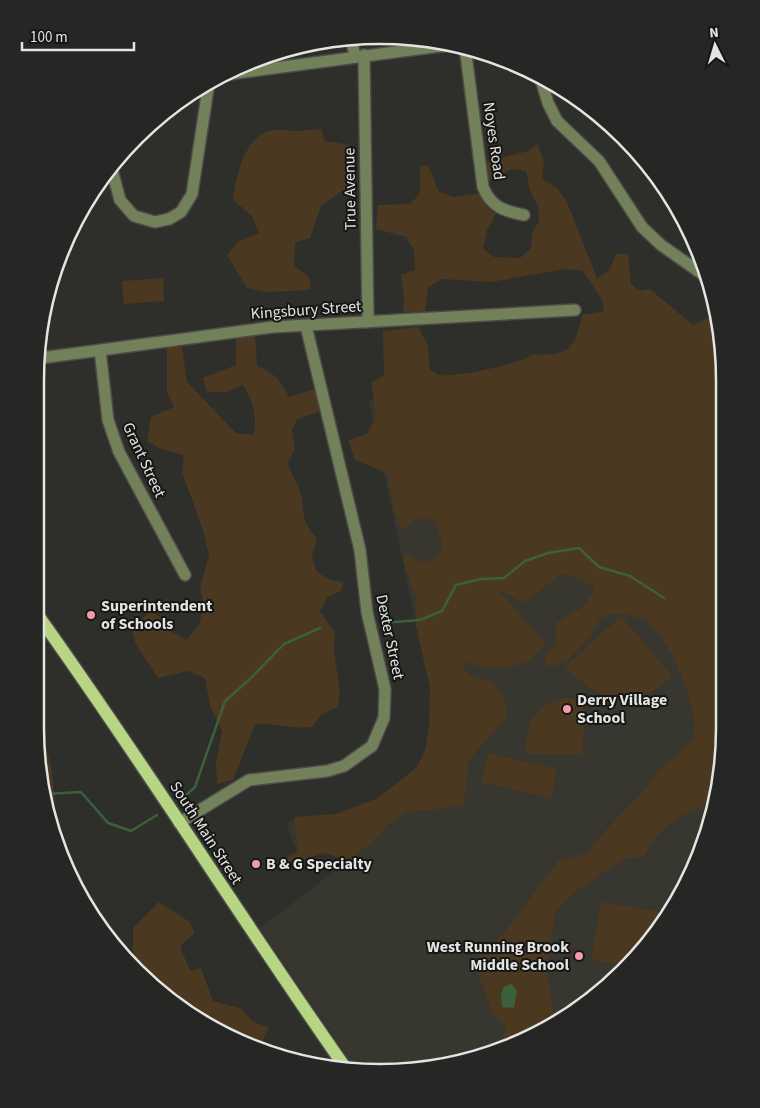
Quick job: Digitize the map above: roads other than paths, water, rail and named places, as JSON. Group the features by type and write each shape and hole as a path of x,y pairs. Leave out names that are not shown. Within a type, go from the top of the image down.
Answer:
{"main road":[{"name":"South Main Street","path":"44,624 142,764 179,823 340,1062"}],"street":[{"name":"True Avenue","path":"354,44 360,55 368,322"},
{"path":"245,72 427,47"},
{"name":"Noyes Road","path":"466,55 483,187 491,202 497,208 524,215"},
{"path":"543,86 557,121 599,161 642,227 660,245 698,271"},
{"path":"113,175 120,200 134,216 155,222 169,219 181,212 192,194 208,92"},
{"name":"Kingsbury Street","path":"44,358 255,329 575,310"},
{"name":"Dexter Street","path":"179,823 249,780 327,771 344,766 372,746 384,718 386,693 367,612 360,550 306,326"},
{"name":"Grant Street","path":"100,350 108,420 119,452 185,575"}],"waterway":[{"path":"381,623 420,620 442,611 456,585 481,579 504,578 525,561 548,553 579,548 599,567 630,576 664,598"},
{"path":"185,796 195,787 225,701 250,679 284,644 320,628"},
{"path":"50,794 81,792 108,823 131,831 157,815"}],"place":[{"name":"Superintendent of Schools","path":"91,615"},
{"name":"Derry Village School","path":"567,709"},
{"name":"B & G Specialty","path":"256,864"},
{"name":"West Running Brook Middle School","path":"579,956"}]}
